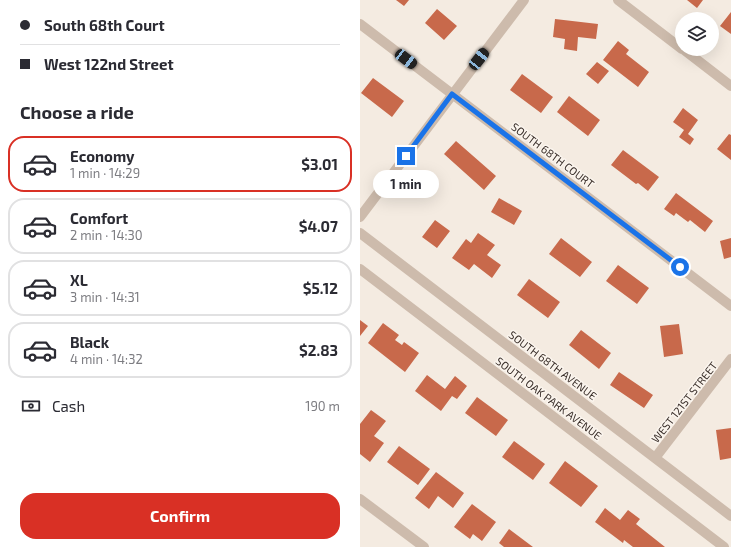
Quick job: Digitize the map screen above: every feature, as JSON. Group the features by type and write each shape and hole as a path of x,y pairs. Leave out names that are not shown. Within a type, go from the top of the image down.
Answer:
{"street":[{"path":"360,217 524,0"},
{"path":"618,0 675,44"},
{"name":"SOUTH 68TH COURT","path":"360,24 731,306"},
{"path":"691,56 731,86"},
{"name":"SOUTH 68TH AVENUE","path":"360,233 731,516"},
{"name":"SOUTH OAK PARK AVENUE","path":"360,269 724,547"},
{"name":"WEST 121ST STREET","path":"655,458 731,359"},
{"path":"360,499 424,547"}],"building":[{"path":"396,0 409,0 404,6"},
{"path":"687,0 703,0 697,8"},
{"path":"437,9 457,26 444,40 425,23"},
{"path":"731,12 731,34 720,26"},
{"path":"555,19 598,24 596,39 578,37 577,51 564,49 565,39 553,37"},
{"path":"618,41 629,50 626,54 649,72 638,87 603,60"},
{"path":"597,62 609,71 598,84 586,74"},
{"path":"522,74 553,97 541,113 510,90"},
{"path":"373,78 404,101 392,117 361,93"},
{"path":"569,96 600,120 588,136 557,112"},
{"path":"683,108 698,120 688,134 694,139 690,145 679,137 684,130 673,122"},
{"path":"729,134 731,135 731,160 717,149"},
{"path":"456,141 496,176 484,190 444,154"},
{"path":"623,150 659,177 648,191 611,165"},
{"path":"676,193 713,221 705,232 690,220 688,222 676,213 674,216 664,209"},
{"path":"499,198 522,211 514,225 491,212"},
{"path":"435,220 450,231 437,248 422,237"},
{"path":"478,233 495,245 487,255 501,265 492,278 474,264 469,270 452,258 466,239 471,243"},
{"path":"561,238 592,262 580,277 549,254"},
{"path":"731,238 731,257 724,259 720,241"},
{"path":"618,265 649,288 637,304 606,281"},
{"path":"529,279 560,302 548,318 517,295"},
{"path":"360,320 368,326 360,336"},
{"path":"383,323 399,335 395,340 402,345 404,342 419,353 405,372 368,343"},
{"path":"679,324 683,354 664,357 660,326"},
{"path":"581,330 611,353 599,369 569,345"},
{"path":"619,372 653,395 644,408 610,385"},
{"path":"427,375 445,389 455,376 467,386 457,399 452,396 441,411 415,391"},
{"path":"477,397 508,420 496,436 465,413"},
{"path":"371,410 386,421 374,436 384,443 370,462 360,454 360,424"},
{"path":"731,428 731,458 720,460 716,430"},
{"path":"514,441 545,464 533,480 502,457"},
{"path":"399,446 430,469 418,485 387,462"},
{"path":"565,461 598,486 581,507 549,483"},
{"path":"436,472 464,493 453,508 438,496 429,509 415,498"},
{"path":"472,504 496,522 482,541 473,534 470,539 454,527"},
{"path":"605,508 620,520 628,510 640,519 636,524 665,547 633,547 624,540 623,543 595,522"},
{"path":"509,529 533,547 504,547 499,543"}],"route":[{"path":"406,156 452,94 680,267"}]}
